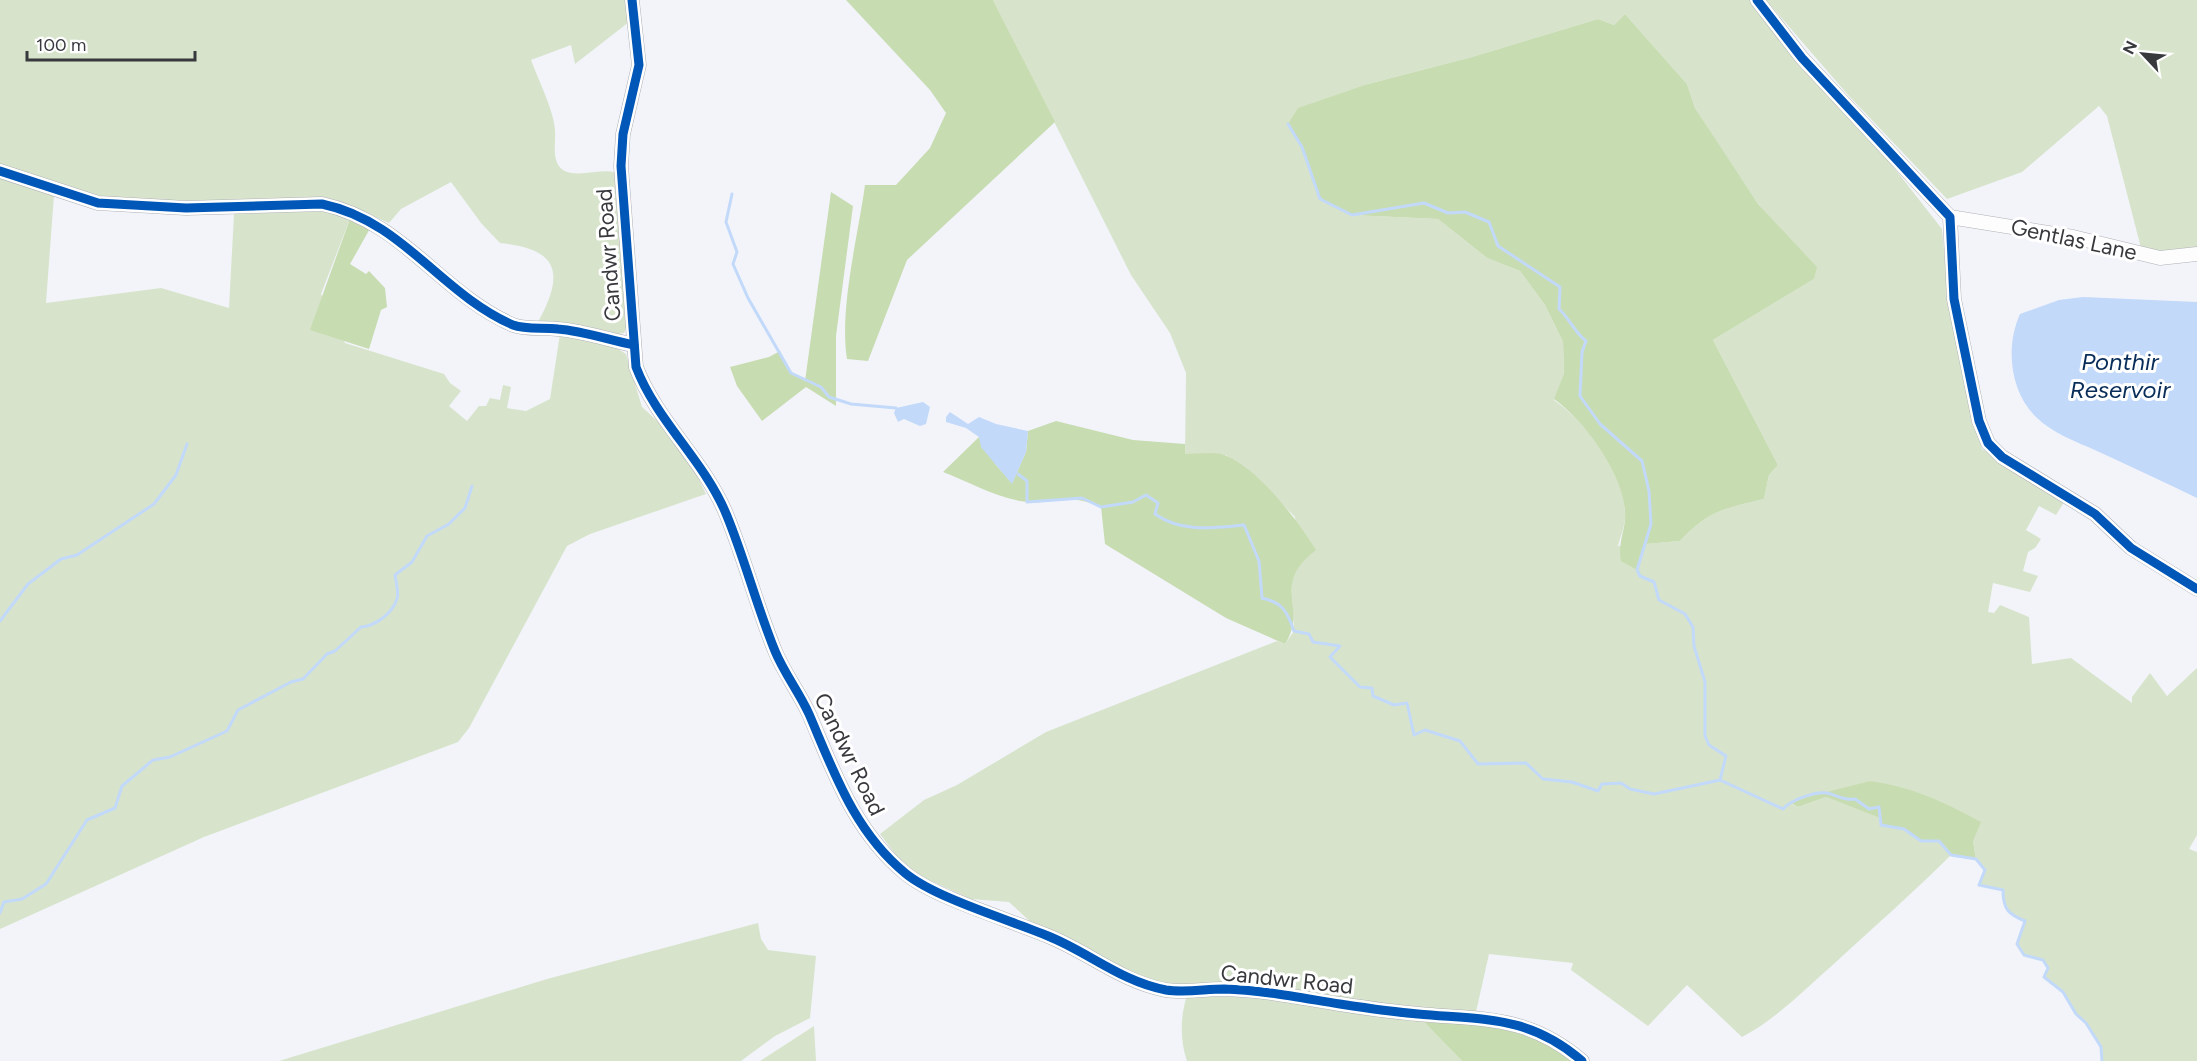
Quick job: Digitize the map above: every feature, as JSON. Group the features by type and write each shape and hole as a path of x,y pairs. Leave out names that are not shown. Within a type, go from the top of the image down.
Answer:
{"street":[{"name":"Candwr Road","path":"632,0 639,65 623,134 621,166 636,367 644,387 713,487 727,517 754,599 777,655 808,711 840,788 856,818 906,874 963,902 1053,938 1138,981 1166,990 1255,991 1415,1014 1474,1017 1512,1023 1551,1037 1582,1061"},
{"path":"1757,0 1802,57 1950,217 1954,298 1979,421 1988,443 2002,457 2095,514 2131,548 2197,589"},
{"path":"0,171 98,203 186,208 322,204 341,208 381,227 409,247 441,278 464,296 515,326 558,329 634,345"},
{"name":"Gentlas Lane","path":"1950,217 2062,235 2160,258 2197,254"}],"green space":[{"path":"0,0 628,0 629,22 575,64 571,45 531,60 552,114 555,130 555,157 559,166 563,170 574,173 614,172 618,179 628,324 624,333 613,335 538,322 552,290 551,266 535,251 500,243 481,223 451,182 401,209 389,223 355,208 100,197 0,164"},
{"path":"846,0 993,0 1055,122 907,260 868,361 847,359 845,339 847,295 865,185 896,185 930,148 946,113 930,90"},
{"path":"993,0 1751,0 1870,137 1942,229 1949,303 1982,449 2066,499 2056,515 2039,506 2026,530 2041,539 2035,548 2028,552 2023,571 2038,576 2030,592 1993,583 1988,612 1994,613 2000,605 2029,617 2032,664 2071,658 2132,703 2132,697 2150,673 2167,696 2197,668 2197,835 2189,849 2197,852 2197,1061 2102,1061 2101,1047 2086,1023 2076,1014 2063,992 2044,977 2048,968 2043,960 2024,955 2017,944 2025,921 2014,916 2005,906 2003,890 1979,885 1985,870 1976,859 1973,841 1869,781 1790,803 1798,807 1826,797 1881,818 1881,825 1904,829 1921,841 1939,841 1951,855 1791,1002 1768,1021 1742,1037 1687,985 1648,1026 1571,970 1573,963 1489,954 1476,1012 1456,1013 1256,985 1218,982 1182,985 1158,982 1129,972 1033,924 1009,902 971,899 918,875 896,855 880,834 924,800 957,785 1046,732 1277,641 1285,644 1294,631 1291,580 1299,563 1295,517 1261,482 1226,455 1185,454 1186,373 1170,333 1131,275","holes":["1625,14 1687,84 1695,108 1729,161 1758,204 1781,230 1814,279 1713,340 1778,465 1769,475 1764,499 1718,512 1700,523 1680,541 1618,546 1625,519 1620,485 1603,452 1592,437 1567,410 1554,400 1564,373 1563,342 1545,305 1520,271 1487,258 1438,219 1352,215 1321,199 1302,147 1288,125 1368,84 1472,57 1598,19 1614,25"]},
{"path":"1766,0 2197,0 2197,247 2160,251 2141,248 2107,116 2099,106 2022,172 1947,199 1849,96"},
{"path":"1625,14 1687,84 1695,108 1758,204 1817,267 1814,279 1713,340 1778,465 1769,475 1764,499 1718,512 1700,523 1680,541 1645,544 1637,570 1621,561 1620,545 1625,520 1624,504 1620,487 1612,470 1603,453 1579,422 1554,399 1564,373 1563,342 1545,305 1520,271 1487,258 1438,219 1352,215 1320,199 1302,147 1288,124 1298,108 1368,84 1472,57 1598,19 1614,25"},
{"path":"0,175 54,195 46,303 161,288 229,308 234,214 330,210 351,216 321,294 345,343 444,374 450,383 461,391 449,406 467,421 479,406 486,406 490,398 500,400 503,385 511,387 507,408 526,411 550,399 560,334 609,343 626,354 642,407 666,429 690,461 706,494 590,534 567,546 469,728 458,742 204,837 0,929"},
{"path":"831,192 853,206 836,336 836,406 806,387 762,421 737,386 730,367 769,357 780,351 791,373 805,381"},
{"path":"351,216 372,225 350,264 366,274 369,271 385,288 387,307 381,310 369,349 310,330"},
{"path":"1056,421 1133,440 1185,444 1185,454 1223,454 1240,463 1265,484 1288,510 1316,550 1302,563 1295,575 1292,586 1293,619 1285,644 1226,618 1105,544 1101,507 1072,500 1027,502 1016,500 995,494 943,472 979,437 996,465 1012,483 1026,452 1028,431"},
{"path":"1869,781 1900,787 1927,796 1981,822 1973,841 1976,859 1951,855 1939,841 1921,841 1904,829 1881,825 1880,818 1826,797 1798,807 1789,802"},
{"path":"758,923 761,939 768,950 816,956 810,1018 775,1036 741,1061 279,1061 547,979"},
{"path":"1253,995 1424,1022 1462,1061 1187,1061 1182,1028 1187,996"},
{"path":"1424,1022 1482,1026 1520,1034 1555,1049 1571,1061 1462,1061"},
{"path":"814,1026 816,1061 760,1061"}],"water":[{"name":"Ponthir Reservoir","path":"2083,297 2197,302 2197,498 2057,432 2036,417 2020,395 2012,354 2015,327 2020,314 2059,300"},
{"path":"923,402 930,407 926,424 920,426 904,419 898,422 894,413 896,408"},
{"path":"950,412 968,424 979,417 996,424 1028,431 1026,452 1012,484 981,447 979,437 966,428 946,422 946,417"}],"waterway":[{"path":"1288,124 1302,147 1320,199 1352,215 1424,203 1448,213 1465,212 1489,222 1498,246 1560,287 1559,309 1586,341 1582,352 1580,396 1600,424 1642,461 1649,491 1651,524 1637,570 1640,576 1654,582 1659,600 1685,614 1693,627 1694,646 1705,682 1705,736 1709,745 1726,756 1720,780"},
{"path":"732,194 726,222 737,252 733,264 748,298 791,373 821,387 829,397 851,404 896,408"},
{"path":"0,621 28,584 61,559 77,555 154,504 176,475 187,444"},
{"path":"1018,474 1027,481 1027,502 1082,498 1101,507 1133,502 1146,495 1158,503 1155,514 1176,524 1198,528 1244,525 1259,561 1262,598 1280,605 1294,631 1309,634 1313,642 1340,646 1330,657 1360,687 1372,688 1373,696 1394,705 1407,703 1414,735 1425,730 1460,741 1478,764 1526,763 1543,779 1572,782 1598,791 1602,784 1621,783 1630,789 1654,794 1720,780 1783,809 1804,797 1816,793 1827,793 1844,799 1855,799 1869,809 1879,807 1881,825 1904,829 1921,841 1939,841 1951,855 1976,859 1985,870 1979,885 2003,890 2005,906 2014,916 2025,921 2017,944 2024,955 2043,960 2048,968 2044,977 2063,992 2076,1014 2086,1023 2101,1047 2102,1061"},
{"path":"0,913 4,902 22,899 46,884 87,820 115,808 122,786 153,760 170,757 227,731 238,710 291,682 303,679 327,654 335,651 361,627 372,624 387,614 397,599 395,575 412,562 427,536 449,524 465,508 472,486"}],"cycle path":[{"path":"632,0 639,65 623,134 621,166 636,367 656,406 718,496 779,659 805,706 847,800 872,839 887,856 905,873 935,891 1048,936 1120,974 1150,986 1173,991 1224,989 1253,991 1389,1011 1505,1022 1543,1035 1582,1061"},
{"path":"1757,0 1802,58 1950,217 1954,299 1979,421 1988,443 2002,457 2095,514 2131,548 2197,589"},
{"path":"0,171 98,203 186,208 322,204 350,213 376,226 399,241 464,295 513,325 567,330 634,345"}]}
